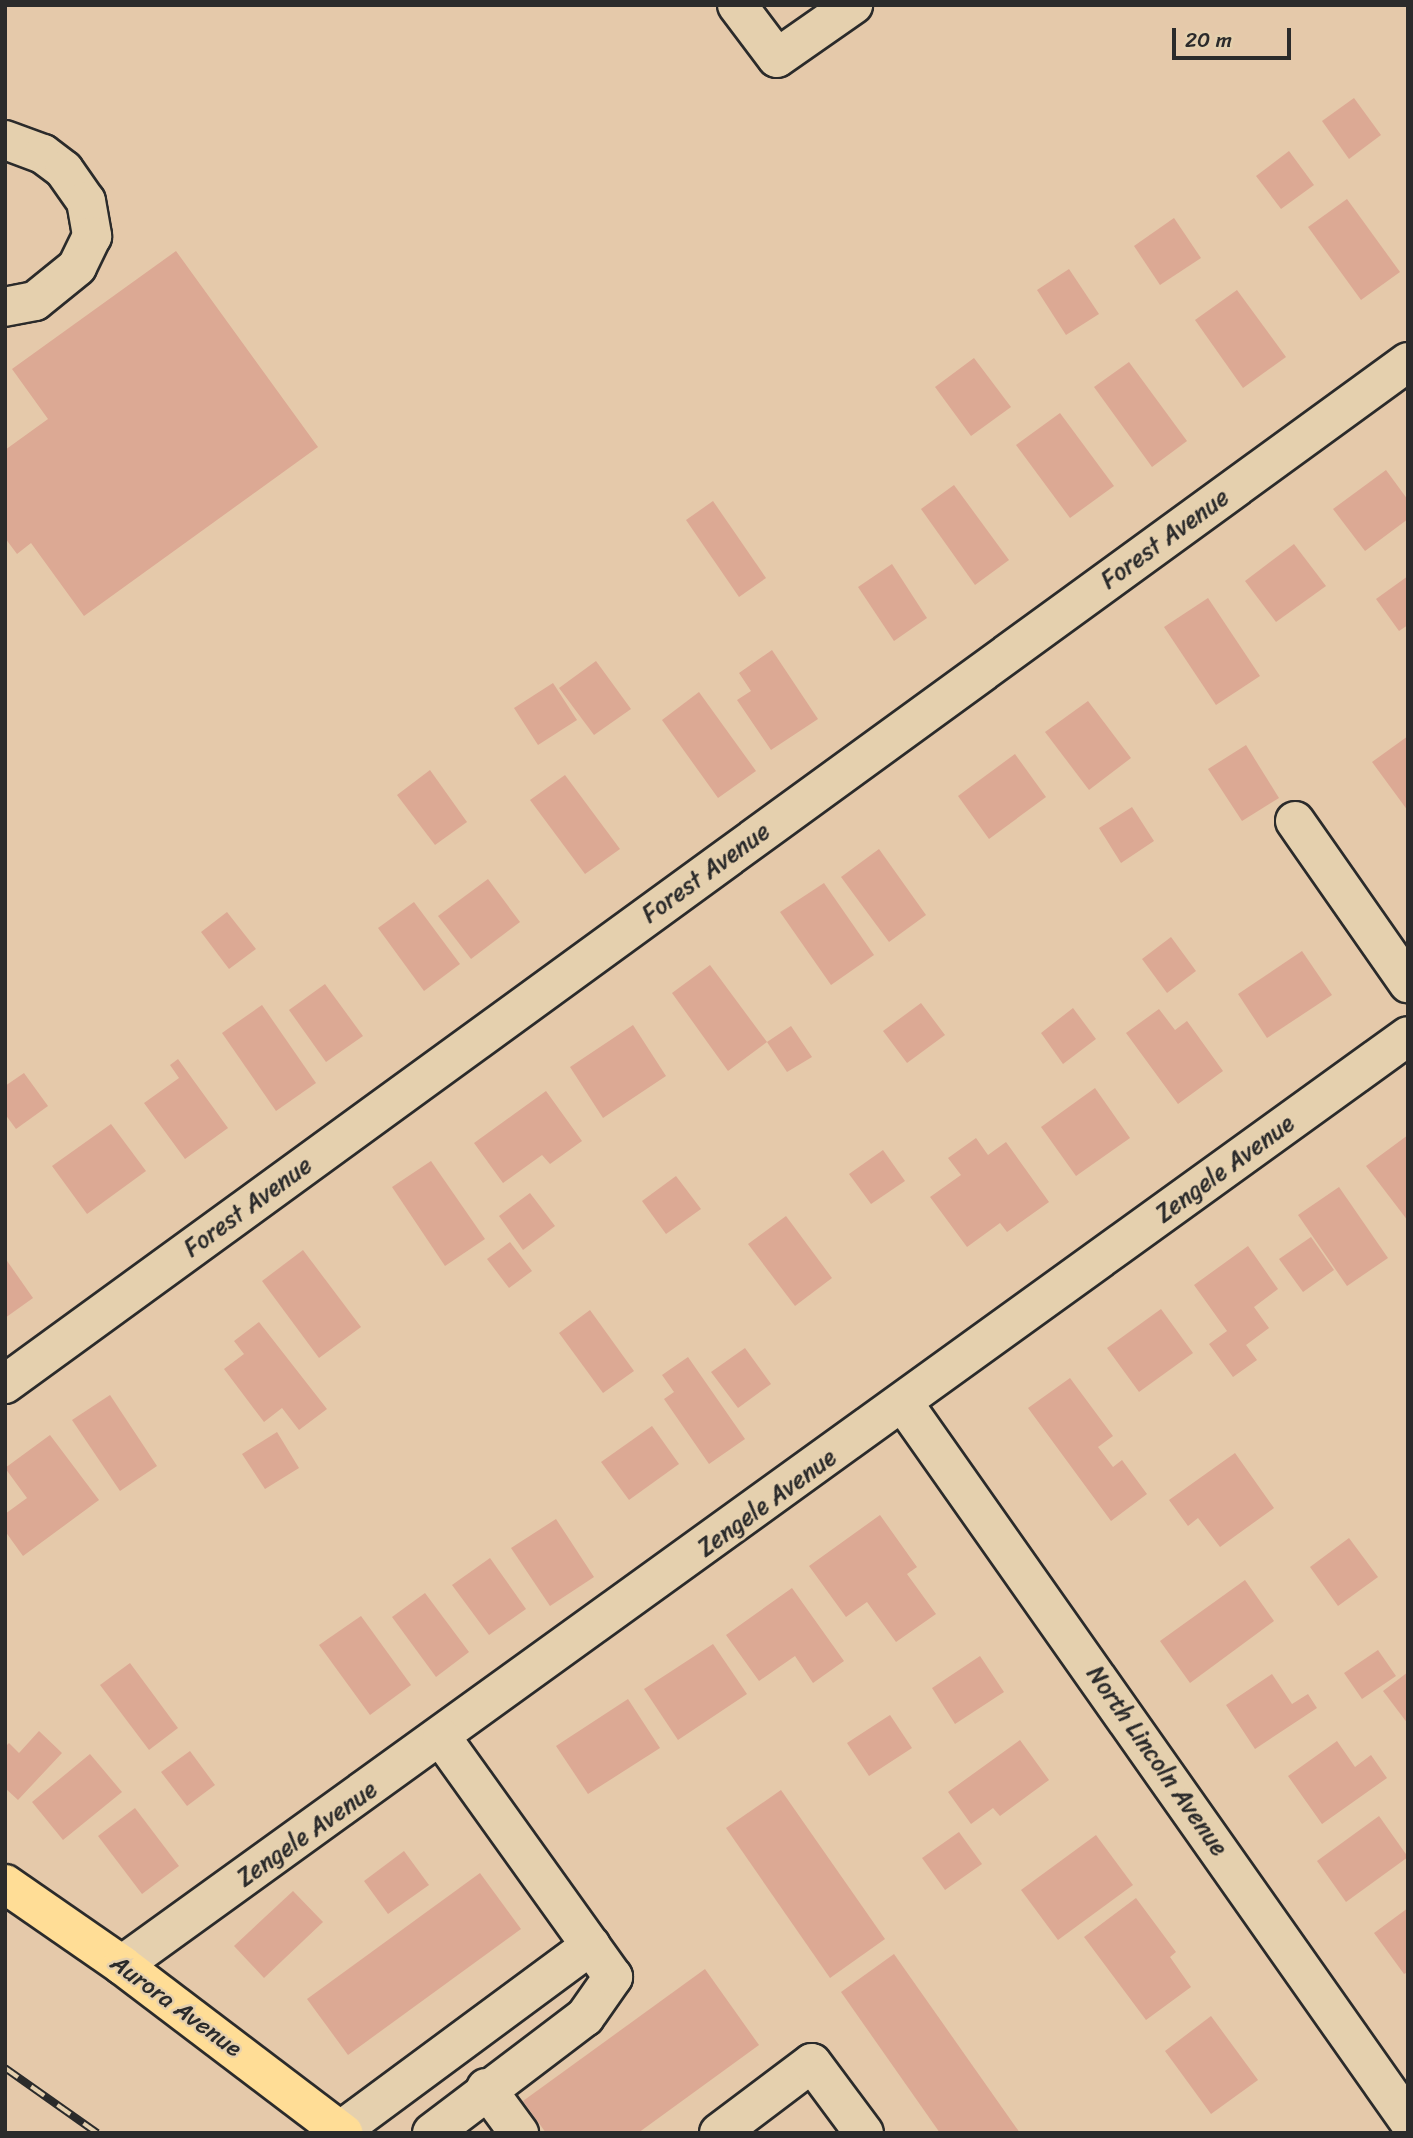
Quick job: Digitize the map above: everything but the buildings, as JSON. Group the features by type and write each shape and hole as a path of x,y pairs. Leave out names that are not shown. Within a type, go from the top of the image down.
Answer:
{"main road":[{"name":"Aurora Avenue","path":"5,1884 122,1965 341,2132"}],"street":[{"path":"737,5 777,58 853,5"},
{"path":"5,140 43,154 64,170 86,201 92,236 76,267 35,301 5,307"},
{"name":"Forest Avenue","path":"5,1384 1408,362"},
{"path":"1295,821 1408,983"},
{"name":"Zengele Avenue","path":"122,1965 442,1738 1408,1036"},
{"name":"North Lincoln Avenue","path":"904,1404 1408,2120"},
{"path":"432,2133 486,2088 585,2017 613,1977 442,1738"},
{"path":"341,2132 591,1945"},
{"path":"719,2133 813,2063 864,2133"},
{"path":"486,2088 519,2133"}],"railway":[{"path":"5,2068 97,2133"}]}
